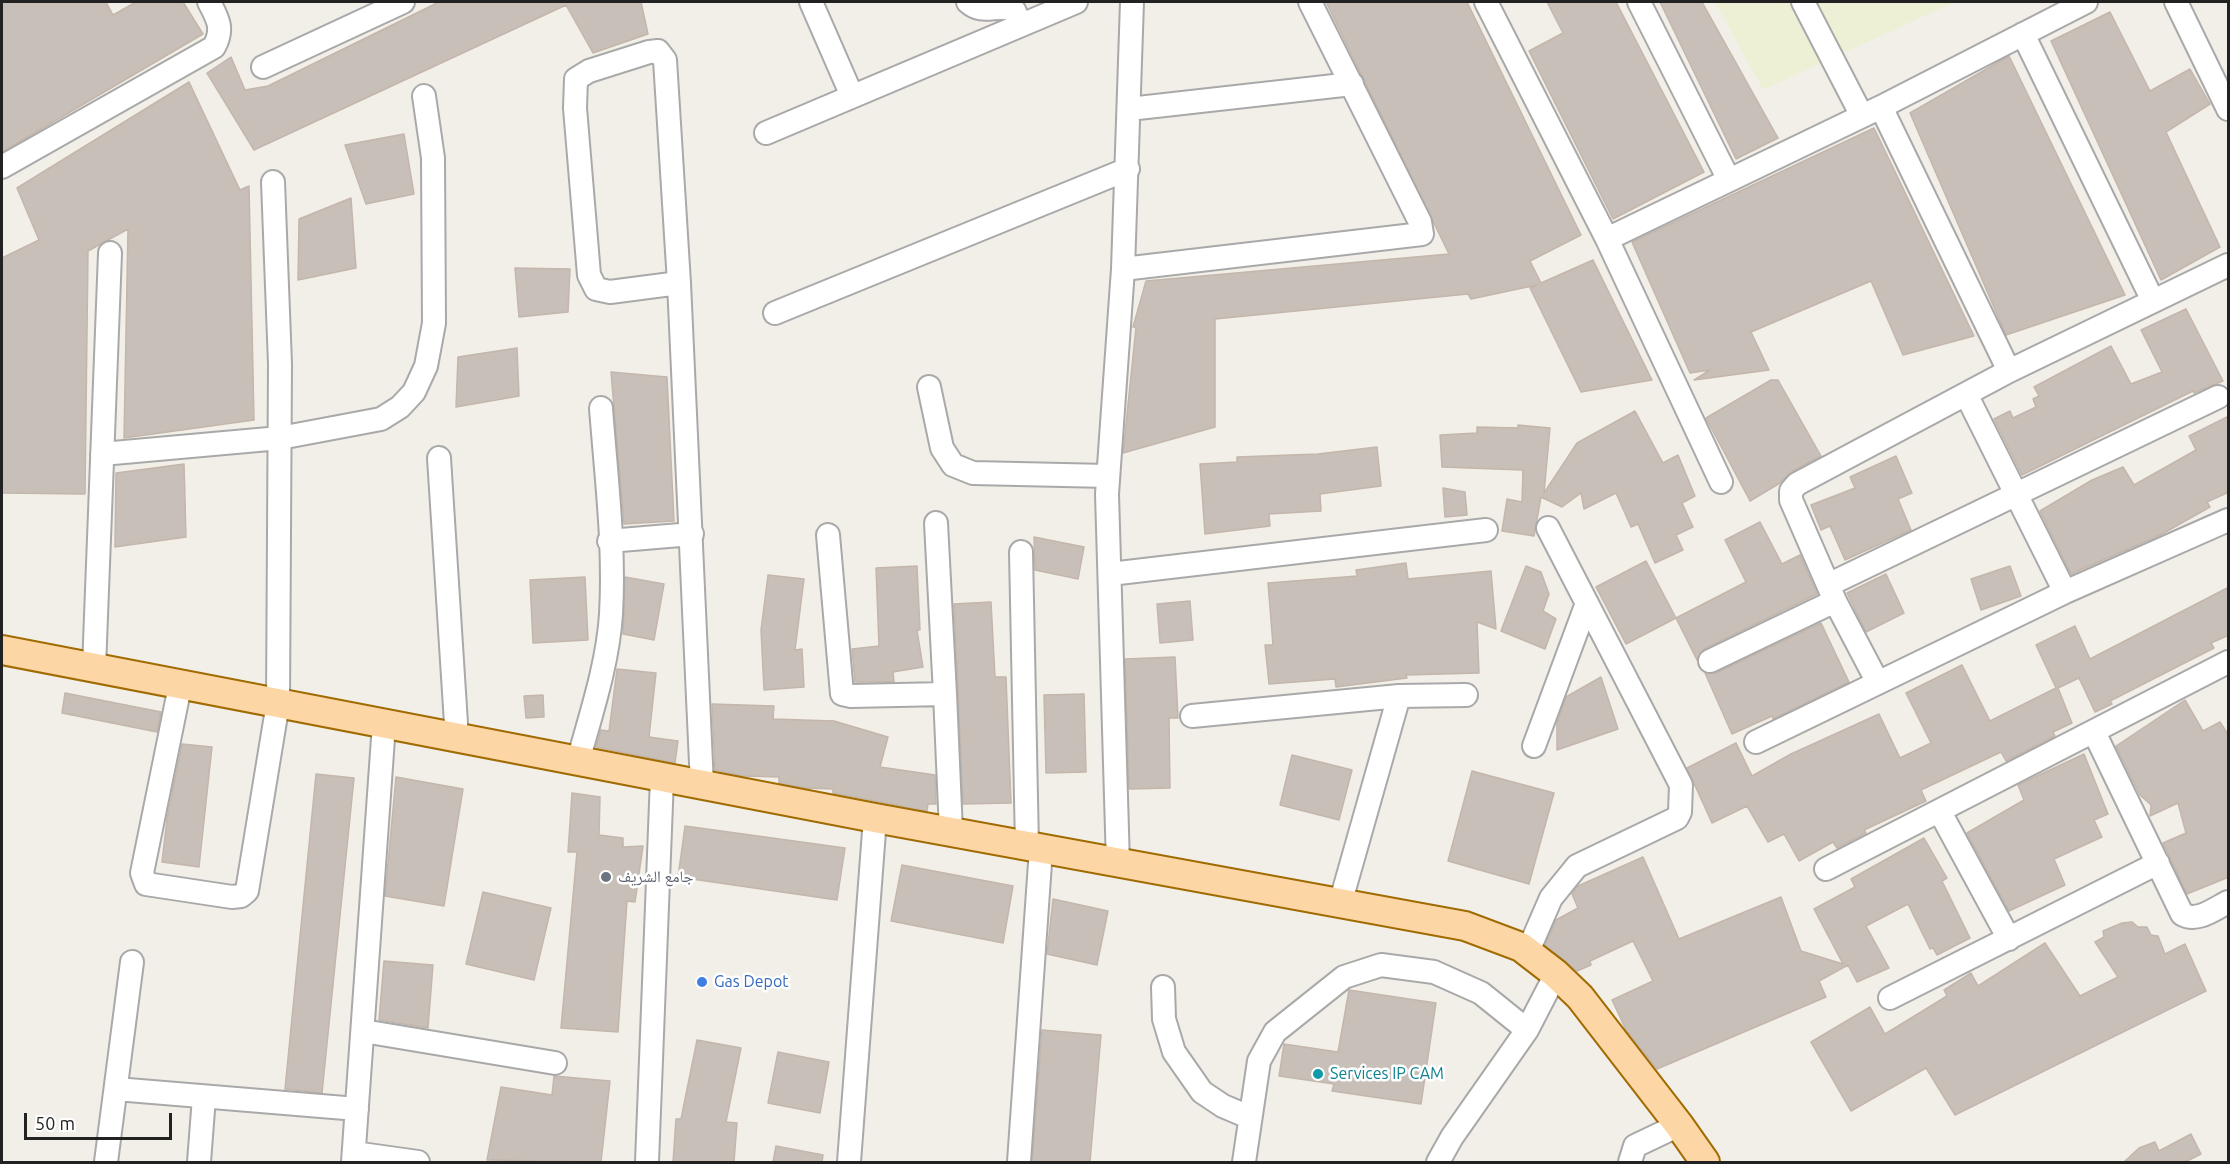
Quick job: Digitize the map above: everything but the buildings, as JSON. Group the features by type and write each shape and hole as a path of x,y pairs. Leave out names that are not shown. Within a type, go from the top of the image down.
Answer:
{"main road":[{"path":"2,650 180,686 1118,864 1465,926 1498,937 1528,951 1557,974 1580,997 1705,1162"}],"street":[{"path":"2,167 214,47 220,37 220,23 209,2"},
{"path":"263,68 404,2"},
{"path":"811,2 852,96"},
{"path":"968,2 976,9 991,10 1006,7 1014,10 1021,25"},
{"path":"766,133 1076,2"},
{"path":"1118,864 1108,476 1123,269 1132,2"},
{"path":"1123,269 1420,236 1423,229 1420,222 1310,2"},
{"path":"1486,2 1607,239 1720,482"},
{"path":"1639,2 1729,180"},
{"path":"1803,2 1871,112 2009,371"},
{"path":"1607,239 1871,112 2086,2"},
{"path":"2176,2 2229,109"},
{"path":"2023,34 2153,301"},
{"path":"679,283 610,292 596,289 589,275 574,108 576,79 589,71 658,51 665,60 679,283 702,785"},
{"path":"1129,109 1352,84"},
{"path":"102,454 280,438 381,419 400,407 414,392 426,366 434,323 433,158 424,96"},
{"path":"775,313 1128,169"},
{"path":"180,686 142,873 146,884 232,897 241,896 247,891 278,703 280,364 273,182"},
{"path":"94,668 110,253"},
{"path":"1877,681 1832,593 1791,500 1791,491 1797,484 2009,371 2229,265"},
{"path":"929,387 942,447 953,465 972,473 1108,476"},
{"path":"1966,394 2065,592"},
{"path":"1710,661 2016,494 2218,397"},
{"path":"578,761 607,644 611,614 601,408"},
{"path":"439,458 457,739"},
{"path":"1756,742 1877,681 2065,592 2228,520"},
{"path":"936,523 951,832"},
{"path":"1528,951 1551,898 1577,866 1677,818 1680,812 1681,785 1548,528"},
{"path":"1110,574 1486,530"},
{"path":"609,541 692,534"},
{"path":"828,535 842,694 851,696 945,694"},
{"path":"1019,1162 1034,848 1021,552"},
{"path":"1534,746 1587,603"},
{"path":"1826,869 2229,662"},
{"path":"1192,716 1399,696 1466,695"},
{"path":"1340,904 1399,696"},
{"path":"384,724 353,1158 418,1162"},
{"path":"2094,732 2182,914 2189,918 2205,914 2229,902"},
{"path":"647,1162 662,777"},
{"path":"1940,812 2009,939"},
{"path":"849,1162 875,818"},
{"path":"1890,998 2158,863"},
{"path":"106,1162 132,962"},
{"path":"1244,1162 1258,1061 1275,1032 1344,976 1381,965 1434,972 1481,993 1527,1030"},
{"path":"1438,1162 1452,1137 1527,1030 1557,974"},
{"path":"1163,987 1164,1019 1180,1060 1202,1092 1223,1106 1249,1117"},
{"path":"363,1031 555,1063"},
{"path":"116,1089 357,1109"},
{"path":"199,1162 204,1097"},
{"path":"1630,1162 1635,1146 1679,1125"}],"green space":[{"path":"1715,2 1955,2 1763,90"}],"place":[{"name":"جامع الشريف","path":"606,877"},
{"name":"Gas Depot","path":"702,982"},
{"name":"Services IP CAM","path":"1318,1074"}]}
